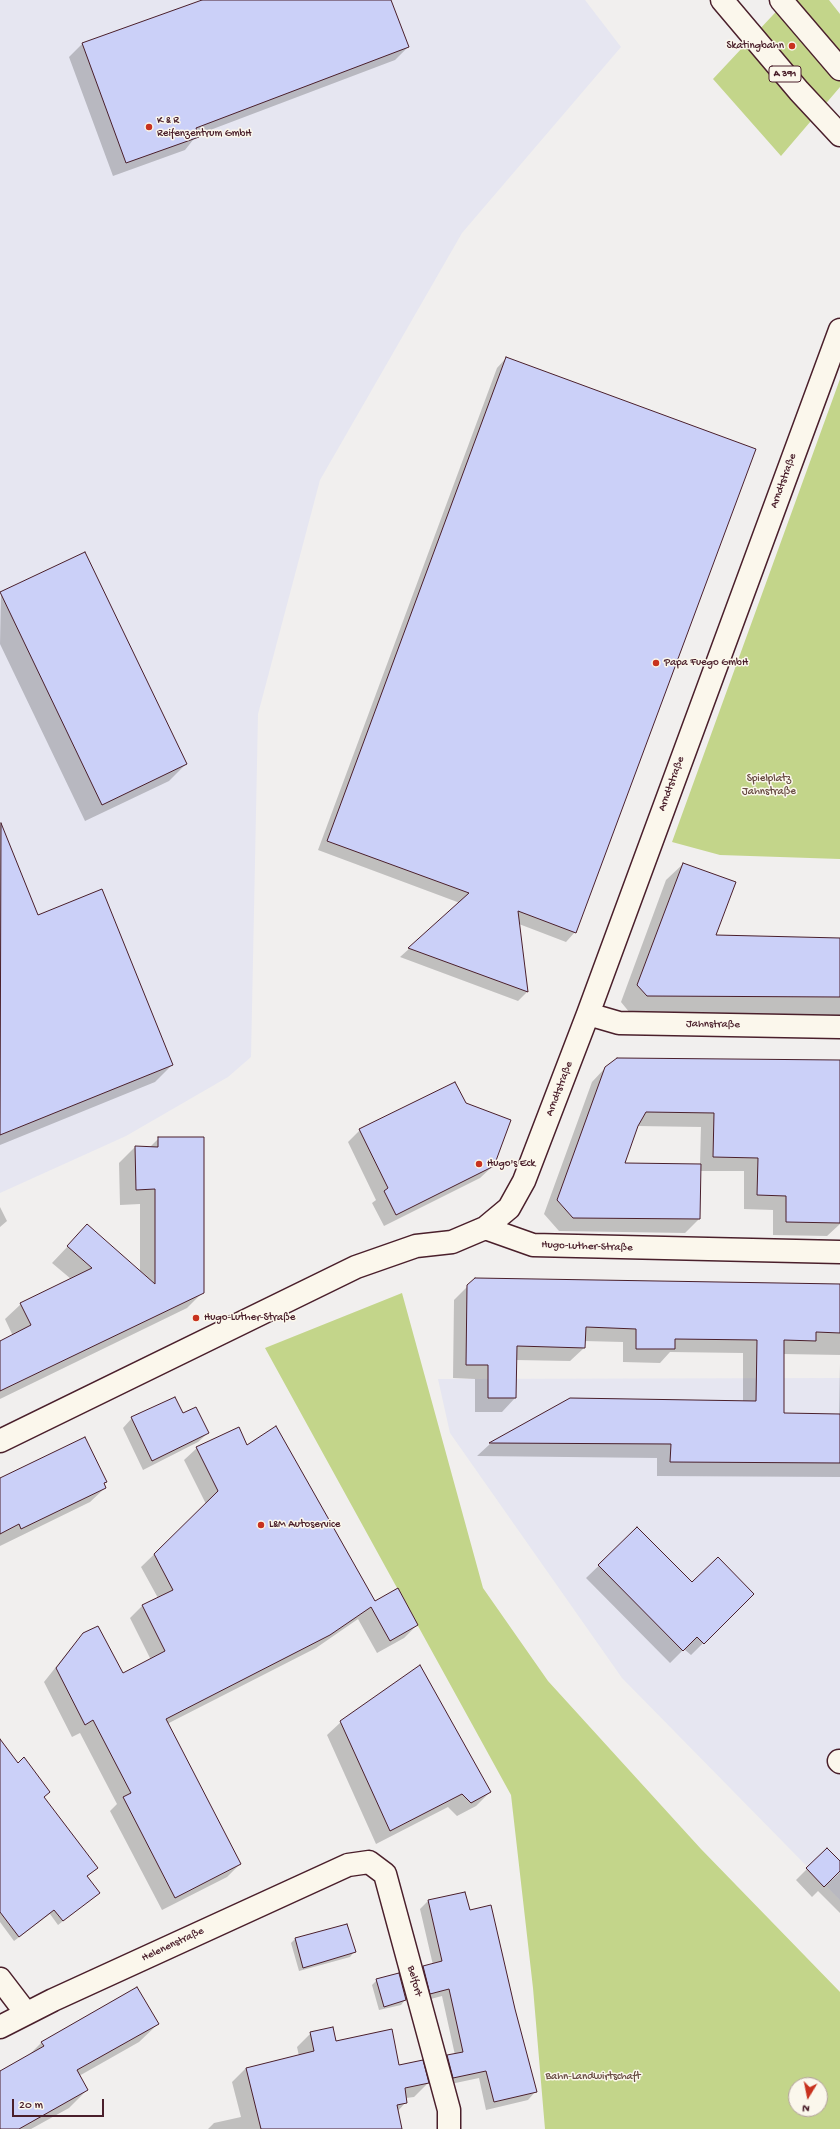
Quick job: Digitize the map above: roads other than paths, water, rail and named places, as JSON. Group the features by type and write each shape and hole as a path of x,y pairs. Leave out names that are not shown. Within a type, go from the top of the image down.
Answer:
{"main road":[{"path":"781,0 840,69"},
{"name":"A 391","path":"723,4 840,135"},
{"name":"Arndtstraße","path":"485,1228 509,1208 524,1181 588,1014 840,330"},
{"name":"Jahnstraße","path":"588,1014 619,1023 840,1027"},
{"path":"0,1441 356,1267 416,1246 452,1242 485,1228"},
{"name":"Hugo-Luther-Straße","path":"485,1228 533,1245 840,1252"},
{"name":"Belfort","path":"348,1865 369,1862 385,1874 449,2110 449,2129"},
{"name":"Helenenstraße","path":"0,2027 26,2013 348,1865"},
{"path":"0,1979 26,2013"}],"place":[{"name":"Skatingbahn","path":"792,46"},
{"name":"K & R Reifenzentrum GmbH","path":"149,127"},
{"name":"Papa Fuego GmbH","path":"656,663"},
{"name":"Hugo's Eck","path":"479,1164"},
{"name":"Hugo-Luther-Straße","path":"196,1318"},
{"name":"L&M Autoservice","path":"261,1525"}],"park label":[{"name":"Spielplatz Jahnstraße","path":"769,785"},
{"name":"Bahn-Landwirtschaft","path":"593,2077"}]}
